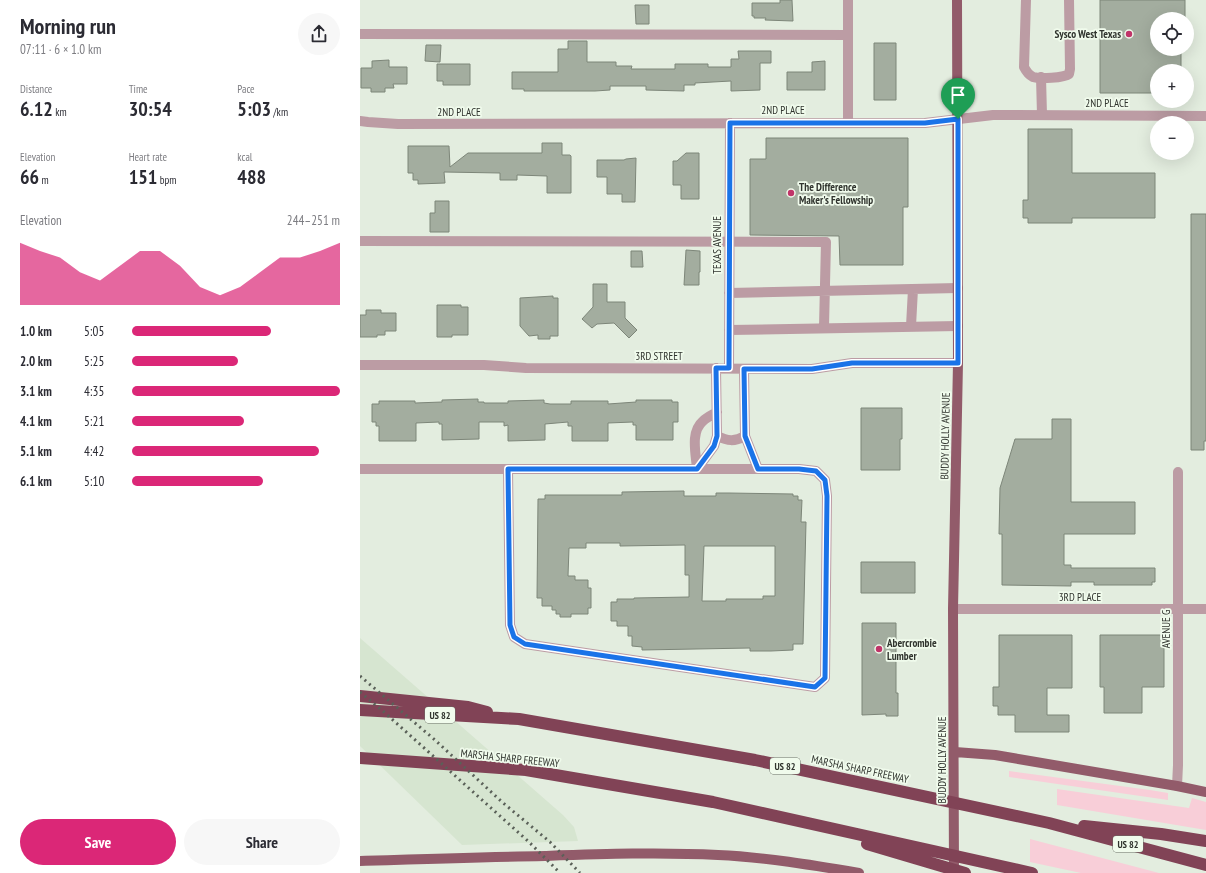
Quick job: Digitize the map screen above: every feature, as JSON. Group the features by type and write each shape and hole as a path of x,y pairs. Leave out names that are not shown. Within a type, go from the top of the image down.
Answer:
{"highway":[{"path":"360,696 468,707 519,719"},
{"name":"MARSHA SHARP FREEWAY","path":"360,710 519,719 754,760 1049,823 1206,865"},
{"name":"MARSHA SHARP FREEWAY","path":"360,758 526,770 713,802 1031,873"},
{"path":"768,814 965,873"},
{"path":"1049,823 1161,834 1206,841"}],"main road":[{"name":"BUDDY HOLLY AVENUE","path":"954,873 954,609 958,363 957,0"},
{"path":"955,752 995,755 1206,792"},
{"path":"360,861 631,853 689,854 760,858 859,873"}],"street":[{"path":"848,0 848,122"},
{"path":"1026,0 1024,67 1026,72 1033,77 1062,78 1069,74 1070,69 1069,0"},
{"path":"360,34 848,35"},
{"path":"1041,77 1042,115"},
{"name":"2ND PLACE","path":"360,121 398,124 925,123 993,115 1206,116"},
{"name":"TEXAS AVENUE","path":"729,368 730,123"},
{"path":"360,241 826,242 824,328"},
{"path":"729,293 958,288"},
{"path":"911,326 912,289"},
{"path":"729,330 958,326"},
{"name":"3RD STREET","path":"360,365 484,365 526,368 812,369 852,363 958,363"},
{"path":"697,469 714,446 717,436 716,368"},
{"path":"744,369 745,436 758,469"},
{"path":"697,469 695,436 698,427 703,421 717,412"},
{"path":"717,436 727,440 737,440 745,436"},
{"path":"360,469 508,469 697,469 758,469 799,469 816,471 825,480 827,496 825,678 815,687 525,644 514,637 510,625 508,469"},
{"name":"AVENUE G","path":"1177,786 1178,472"},
{"name":"3RD PLACE","path":"954,609 1206,610"}],"shaded area":[{"path":"360,638 563,815 574,827 578,841 462,845 360,746"},
{"path":"1009,771 1168,793 1168,800 1009,777"},
{"path":"1057,789 1189,808 1192,798 1206,802 1206,830 1057,805"},
{"path":"1030,839 1159,873 1081,873 1030,862"}],"building":[{"path":"780,0 792,0 793,21 765,20 766,18 754,18 754,16 752,16 752,3 780,3"},
{"name":"Sysco West Texas","path":"1100,0 1185,0 1185,12 1150,12 1150,56 1181,56 1181,64 1150,64 1150,93 1100,93"},
{"path":"635,5 649,5 649,24 636,24"},
{"path":"568,41 587,41 587,62 616,62 616,66 632,66 631,69 675,69 675,64 708,64 708,67 731,67 731,59 739,59 738,51 771,51 771,63 760,63 760,90 731,91 731,81 684,85 684,91 646,90 646,86 610,86 610,90 595,91 524,91 524,89 512,89 512,72 558,72 558,49 568,49"},
{"path":"874,43 896,43 896,100 874,100"},
{"path":"426,45 441,45 440,62 425,61"},
{"path":"389,60 389,67 407,67 407,84 393,84 394,88 385,88 385,92 371,92 371,88 361,88 361,68 372,68 372,61"},
{"path":"825,61 825,90 787,90 787,72 812,72 812,62"},
{"path":"437,64 470,64 470,85 443,85 443,81 437,81"},
{"path":"1028,129 1072,129 1072,173 1155,173 1155,218 1072,218 1072,223 1028,223 1028,218 1023,218 1023,200 1028,200"},
{"name":"The Difference Maker's Fellowship","path":"766,138 908,138 908,207 903,207 903,265 840,265 839,236 750,235 750,159 766,159"},
{"path":"542,143 562,143 562,155 571,156 571,193 547,193 547,176 517,175 517,180 500,180 500,173 444,172 445,183 418,184 418,180 413,180 413,173 408,173 408,146 449,146 450,167 468,153 542,153"},
{"path":"686,153 699,153 699,199 681,199 681,185 673,185 673,161 677,161"},
{"path":"636,158 635,202 622,202 622,194 607,194 607,177 597,177 597,160 624,160"},
{"path":"435,201 449,201 449,232 430,232 430,213 435,213"},
{"path":"1191,214 1206,214 1206,441 1204,441 1204,450 1191,450"},
{"path":"686,250 700,251 699,285 684,285"},
{"path":"631,251 642,251 643,267 631,267"},
{"path":"593,284 607,284 607,302 625,302 625,318 637,330 629,338 614,323 597,324 592,328 582,319 593,307"},
{"path":"553,296 553,298 558,298 558,336 550,336 550,339 538,339 538,335 529,336 520,326 520,298"},
{"path":"437,305 461,305 461,307 468,307 468,335 437,337"},
{"path":"366,310 381,310 381,313 396,313 396,331 385,331 385,335 377,335 377,337 360,337 360,315 366,315"},
{"path":"478,399 478,402 484,403 544,400 544,403 550,404 571,404 571,401 608,401 608,404 636,402 636,400 672,400 672,402 678,402 678,422 673,422 673,440 636,440 636,425 633,425 633,422 608,423 608,441 572,441 572,426 568,426 568,422 545,424 545,440 508,441 508,425 504,426 504,422 479,422 479,439 442,440 442,424 439,424 439,422 416,423 416,441 379,441 379,426 376,426 376,422 372,422 372,404 379,404 379,401 415,401 415,403 442,402 442,400"},
{"path":"861,408 902,408 900,470 861,470"},
{"path":"1052,419 1071,419 1071,502 1135,502 1135,534 1064,534 1064,565 1071,565 1071,568 1155,568 1155,582 1152,582 1152,585 1094,585 1094,582 1071,582 1071,586 1002,585 1002,534 999,534 1000,488 1015,439 1052,439"},
{"path":"684,491 684,496 716,496 716,493 729,493 793,494 793,496 798,496 798,500 802,500 801,522 806,522 803,644 793,644 793,650 771,651 750,651 750,648 642,650 642,647 632,646 632,636 628,636 628,626 617,626 617,621 611,621 611,602 617,602 617,599 689,597 689,575 685,575 685,545 620,546 620,543 586,543 586,548 569,548 568,576 575,576 575,580 588,580 588,588 591,588 591,608 588,608 588,614 571,614 571,617 560,617 560,614 556,614 556,610 552,610 552,606 542,606 542,598 537,598 538,499 545,499 545,495 622,495 622,492","holes":["704,546 775,546 775,596 763,596 763,599 726,599 726,601 702,601"]},
{"path":"861,562 915,562 915,593 861,593"},
{"name":"Abercrombie Lumber","path":"862,623 896,623 896,693 898,693 898,716 886,716 886,714 862,715"},
{"path":"999,635 1072,635 1072,688 1047,688 1047,715 1069,715 1069,732 1015,732 1015,715 998,715 998,706 993,706 993,687 999,687"},
{"path":"1100,635 1164,635 1164,687 1142,687 1142,713 1104,713 1104,687 1100,687"}],"railway":[{"path":"360,676 435,740 502,802 550,842 580,873"},
{"path":"360,692 529,842 560,873"}],"place":[{"name":"Sysco West Texas","path":"1129,34"},
{"name":"The Difference Maker's Fellowship","path":"791,193"},
{"name":"Abercrombie Lumber","path":"879,649"}],"route":[{"path":"958,119 958,363 852,363 812,369 744,369 745,436 758,469 799,469 816,471 825,480 827,496 825,678 815,687 525,644 514,637 510,625 508,469 697,469 714,446 717,436 716,368 729,368 730,123 925,123 958,119"}]}
